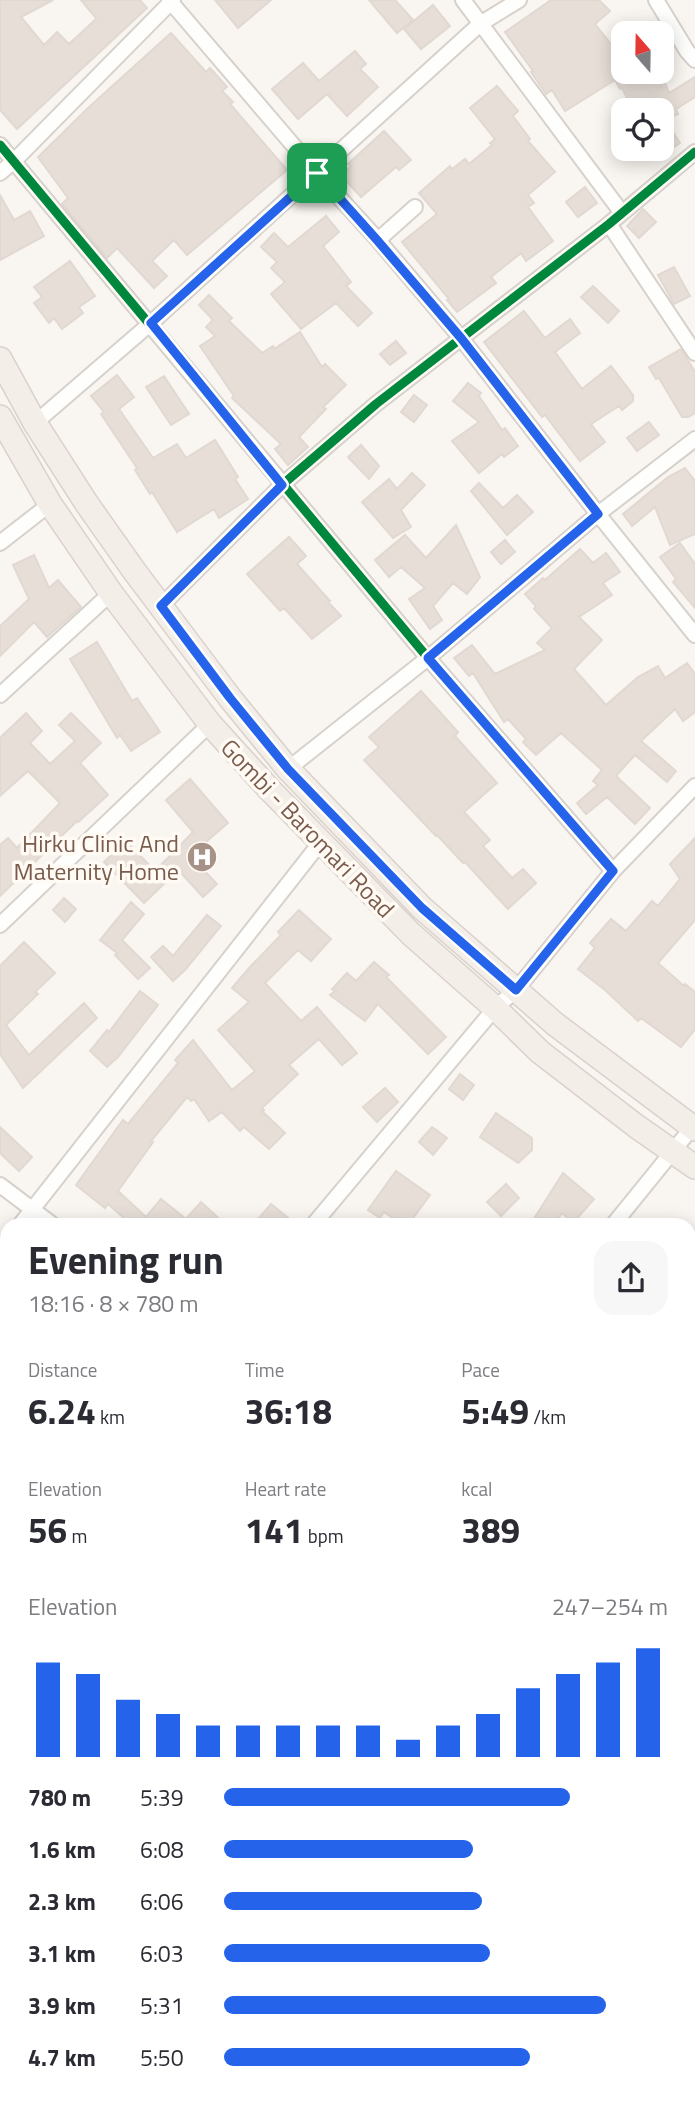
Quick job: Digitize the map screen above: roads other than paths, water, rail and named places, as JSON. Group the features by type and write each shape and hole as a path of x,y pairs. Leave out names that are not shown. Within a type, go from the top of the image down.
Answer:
{"main road":[{"name":"Gombi - Baromari Road","path":"0,359 36,423 95,515 230,698 288,769 422,908 555,1024 694,1127"},
{"name":"Gombi - Baromari Road","path":"0,417 50,504 111,593 210,724 320,843 411,934 540,1052 636,1126 695,1167"}],"street":[{"path":"463,0 622,213"},
{"path":"36,423 151,323 480,24 519,0"},
{"path":"656,0 695,60"},
{"path":"0,173 171,1 461,338 695,635"},
{"path":"0,145 428,658 613,871"},
{"path":"161,606 282,485 376,404 609,224 695,152"},
{"path":"377,240 415,207"},
{"path":"609,224 695,354"},
{"path":"288,769 428,658 598,514 695,439"},
{"path":"0,543 50,504"},
{"path":"0,695 111,593"},
{"path":"0,925 210,724"},
{"path":"319,1218 495,1008 516,990 613,871 695,786"},
{"path":"26,1218 320,843"},
{"path":"619,1218 694,1127"},
{"path":"0,1185 44,1218"}],"place":[{"name":"Hirku Clinic And Maternity Home","path":"202,857"}]}
